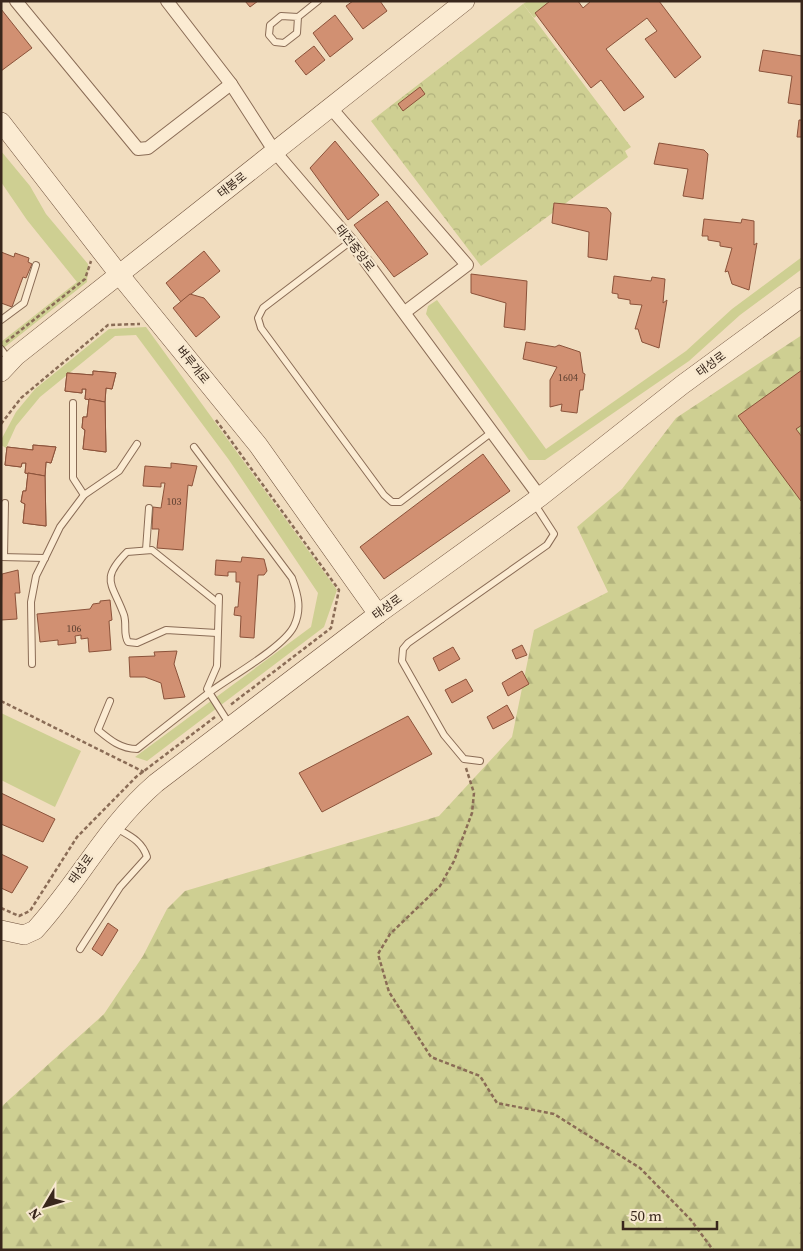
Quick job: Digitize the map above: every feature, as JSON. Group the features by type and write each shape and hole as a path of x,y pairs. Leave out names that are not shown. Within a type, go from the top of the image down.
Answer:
{"street":[{"path":"16,1 138,149 148,148 231,84"},
{"name":"태전중앙로","path":"167,1 231,84 275,152 351,241 405,312 492,432 537,500"},
{"name":"태봉로","path":"4,357 118,273 275,152 457,4"},
{"path":"330,107 467,265 405,312"},
{"name":"벼루개로","path":"1,122 118,273 258,445 378,614"},
{"name":"태성로","path":"1,930 24,935 35,930 113,826 137,799 150,777 226,719 378,614 537,500 682,385 802,297"}],"lane":[{"path":"298,17 297,33 284,43 275,42 269,35 270,25 281,16 298,17 318,1"},
{"path":"351,241 263,308 258,318 266,336 384,495 392,502 400,502 492,432"},
{"path":"1,320 24,303 36,265"},
{"path":"73,403 73,478 84,496"},
{"path":"32,664 31,602 36,576 44,558 60,527 84,496 119,471 137,444"},
{"path":"110,701 98,730 112,741 128,749 137,749 209,693 283,640 293,628 298,614 299,599 292,578 276,554 194,447"},
{"path":"480,761 464,759 444,735 402,661 403,649 408,643 547,544 554,534 537,500"},
{"path":"5,503 3,557 44,558"},
{"path":"146,550 149,508"},
{"path":"217,633 166,630 137,643 128,642 125,637 124,617 112,591 110,578 114,565 127,552 152,550 218,600 217,666 207,689 226,719"},
{"path":"80,949 120,887 147,858 144,848 138,842 113,826"}],"path":[{"path":"4,357 85,279 91,261 85,255"},
{"path":"1,424 20,398 108,324 146,324"},
{"path":"1,908 19,916 30,911 77,837 150,777 226,719 331,628 340,590 211,413"},
{"path":"1,701 150,777"},
{"path":"464,759 474,793 472,813 454,861 440,886 390,934 378,954 389,992 431,1057 480,1076 497,1103 554,1114 640,1168 691,1220 712,1250"}],"green space":[{"path":"528,1 555,1 534,18 523,4"},
{"path":"523,4 631,147 625,151 628,157 481,266 371,121"},
{"path":"1,151 30,186 46,214 88,264 87,282 1,350 1,342 77,282 27,220 1,182"},
{"path":"802,257 802,269 740,315 689,361 545,460 529,460 426,314 428,306 437,300 546,449 686,351 732,309"},
{"path":"146,327 337,590 324,627 147,761 135,757 311,627 318,593 229,460 136,335 115,336 40,397 16,426 6,448 1,445 1,440 16,412 35,389 109,329"},
{"path":"802,335 802,1250 1,1250 1,1107 104,1014 143,956 167,909 185,891 439,816 512,737 534,630 608,592 577,527 622,489 676,418"},
{"path":"1,713 81,751 55,807 1,780"}],"building":[{"path":"245,1 258,1 250,7"},
{"path":"353,1 380,1 387,11 363,29 346,6"},
{"path":"550,1 578,1 583,8 591,1 659,1 701,57 675,78 645,39 657,31 647,18 606,49 644,97 624,111 601,80 591,88 535,13"},
{"path":"1,9 32,48 1,71"},
{"path":"335,15 353,39 330,57 313,33"},
{"path":"314,46 325,60 306,75 295,61"},
{"path":"763,50 802,56 802,105 788,103 792,76 759,71"},
{"path":"420,87 425,94 403,111 398,104"},
{"path":"799,120 802,120 802,137 797,137"},
{"path":"335,141 379,195 348,220 310,168"},
{"path":"659,143 704,150 708,154 703,199 683,196 688,169 654,164"},
{"path":"387,201 428,254 394,277 354,225"},
{"path":"554,203 607,208 611,213 607,260 588,257 589,232 552,223"},
{"path":"704,219 741,223 742,219 754,221 754,245 757,243 749,290 732,284 728,271 725,272 732,248 720,246 720,242 708,240 708,236 702,236"},
{"path":"204,251 220,271 181,302 166,283"},
{"path":"1,252 14,257 15,253 29,258 28,262 32,264 26,278 23,277 12,307 1,303"},
{"path":"471,274 527,281 525,330 504,327 506,303 471,293"},
{"path":"614,276 651,281 652,277 665,279 663,303 667,300 659,348 642,342 638,329 635,329 642,305 630,304 630,300 618,298 618,294 612,293"},
{"path":"190,294 204,298 220,317 196,337 173,308"},
{"path":"526,342 555,347 559,345 580,352 583,373 585,374 583,390 580,390 577,413 561,411 562,404 550,407 550,380 557,367 523,359"},
{"path":"802,370 802,425 796,429 802,437 801,501 738,416"},
{"path":"93,371 116,373 112,389 106,388 105,402 85,399 86,389 82,389 82,393 65,391 67,373 93,375"},
{"path":"93,371 116,373 112,389 106,388 105,402 85,399 86,389 82,389 82,393 65,391 67,373 93,375"},
{"path":"89,399 105,402 106,452 83,449 85,430 82,428 83,417 87,417"},
{"path":"89,399 105,402 106,452 83,449 85,430 82,428 83,417 87,417"},
{"path":"33,445 56,447 51,463 46,462 45,476 25,473 26,463 22,463 21,467 5,465 7,447 33,450"},
{"path":"33,445 56,447 51,463 46,462 45,476 25,473 26,463 22,463 21,467 5,465 7,447 33,450"},
{"path":"483,454 510,491 384,579 360,547"},
{"path":"171,463 197,466 192,486 188,485 183,550 157,548 159,529 152,529 153,507 161,508 165,483 161,483 161,487 143,486 145,466 171,468"},
{"path":"28,473 45,476 46,526 23,523 25,504 21,502 23,491 26,491"},
{"path":"28,473 45,476 46,526 23,523 25,504 21,502 23,491 26,491"},
{"path":"242,557 264,559 267,571 264,575 258,575 254,638 240,637 241,616 234,615 235,607 238,607 240,582 236,582 236,572 228,572 228,576 215,575 216,560 241,562"},
{"path":"18,570 20,593 15,593 17,619 1,620 2,574"},
{"path":"110,600 112,620 109,621 111,650 89,652 88,638 81,639 81,635 75,636 76,643 58,645 58,640 40,642 37,614 90,609 93,604"},
{"path":"522,645 527,655 516,659 512,650"},
{"path":"453,647 460,659 439,671 433,658"},
{"path":"177,651 174,664 185,697 164,699 161,683 145,677 130,677 129,657 155,656 154,652"},
{"path":"522,671 529,684 508,696 502,683"},
{"path":"466,679 473,691 452,703 445,690"},
{"path":"507,705 514,718 493,729 487,717"},
{"path":"408,716 432,754 322,812 299,773"},
{"path":"1,793 55,819 43,842 1,824"},
{"path":"1,854 28,867 12,893 1,888"},
{"path":"108,923 118,930 102,956 92,949"}]}
